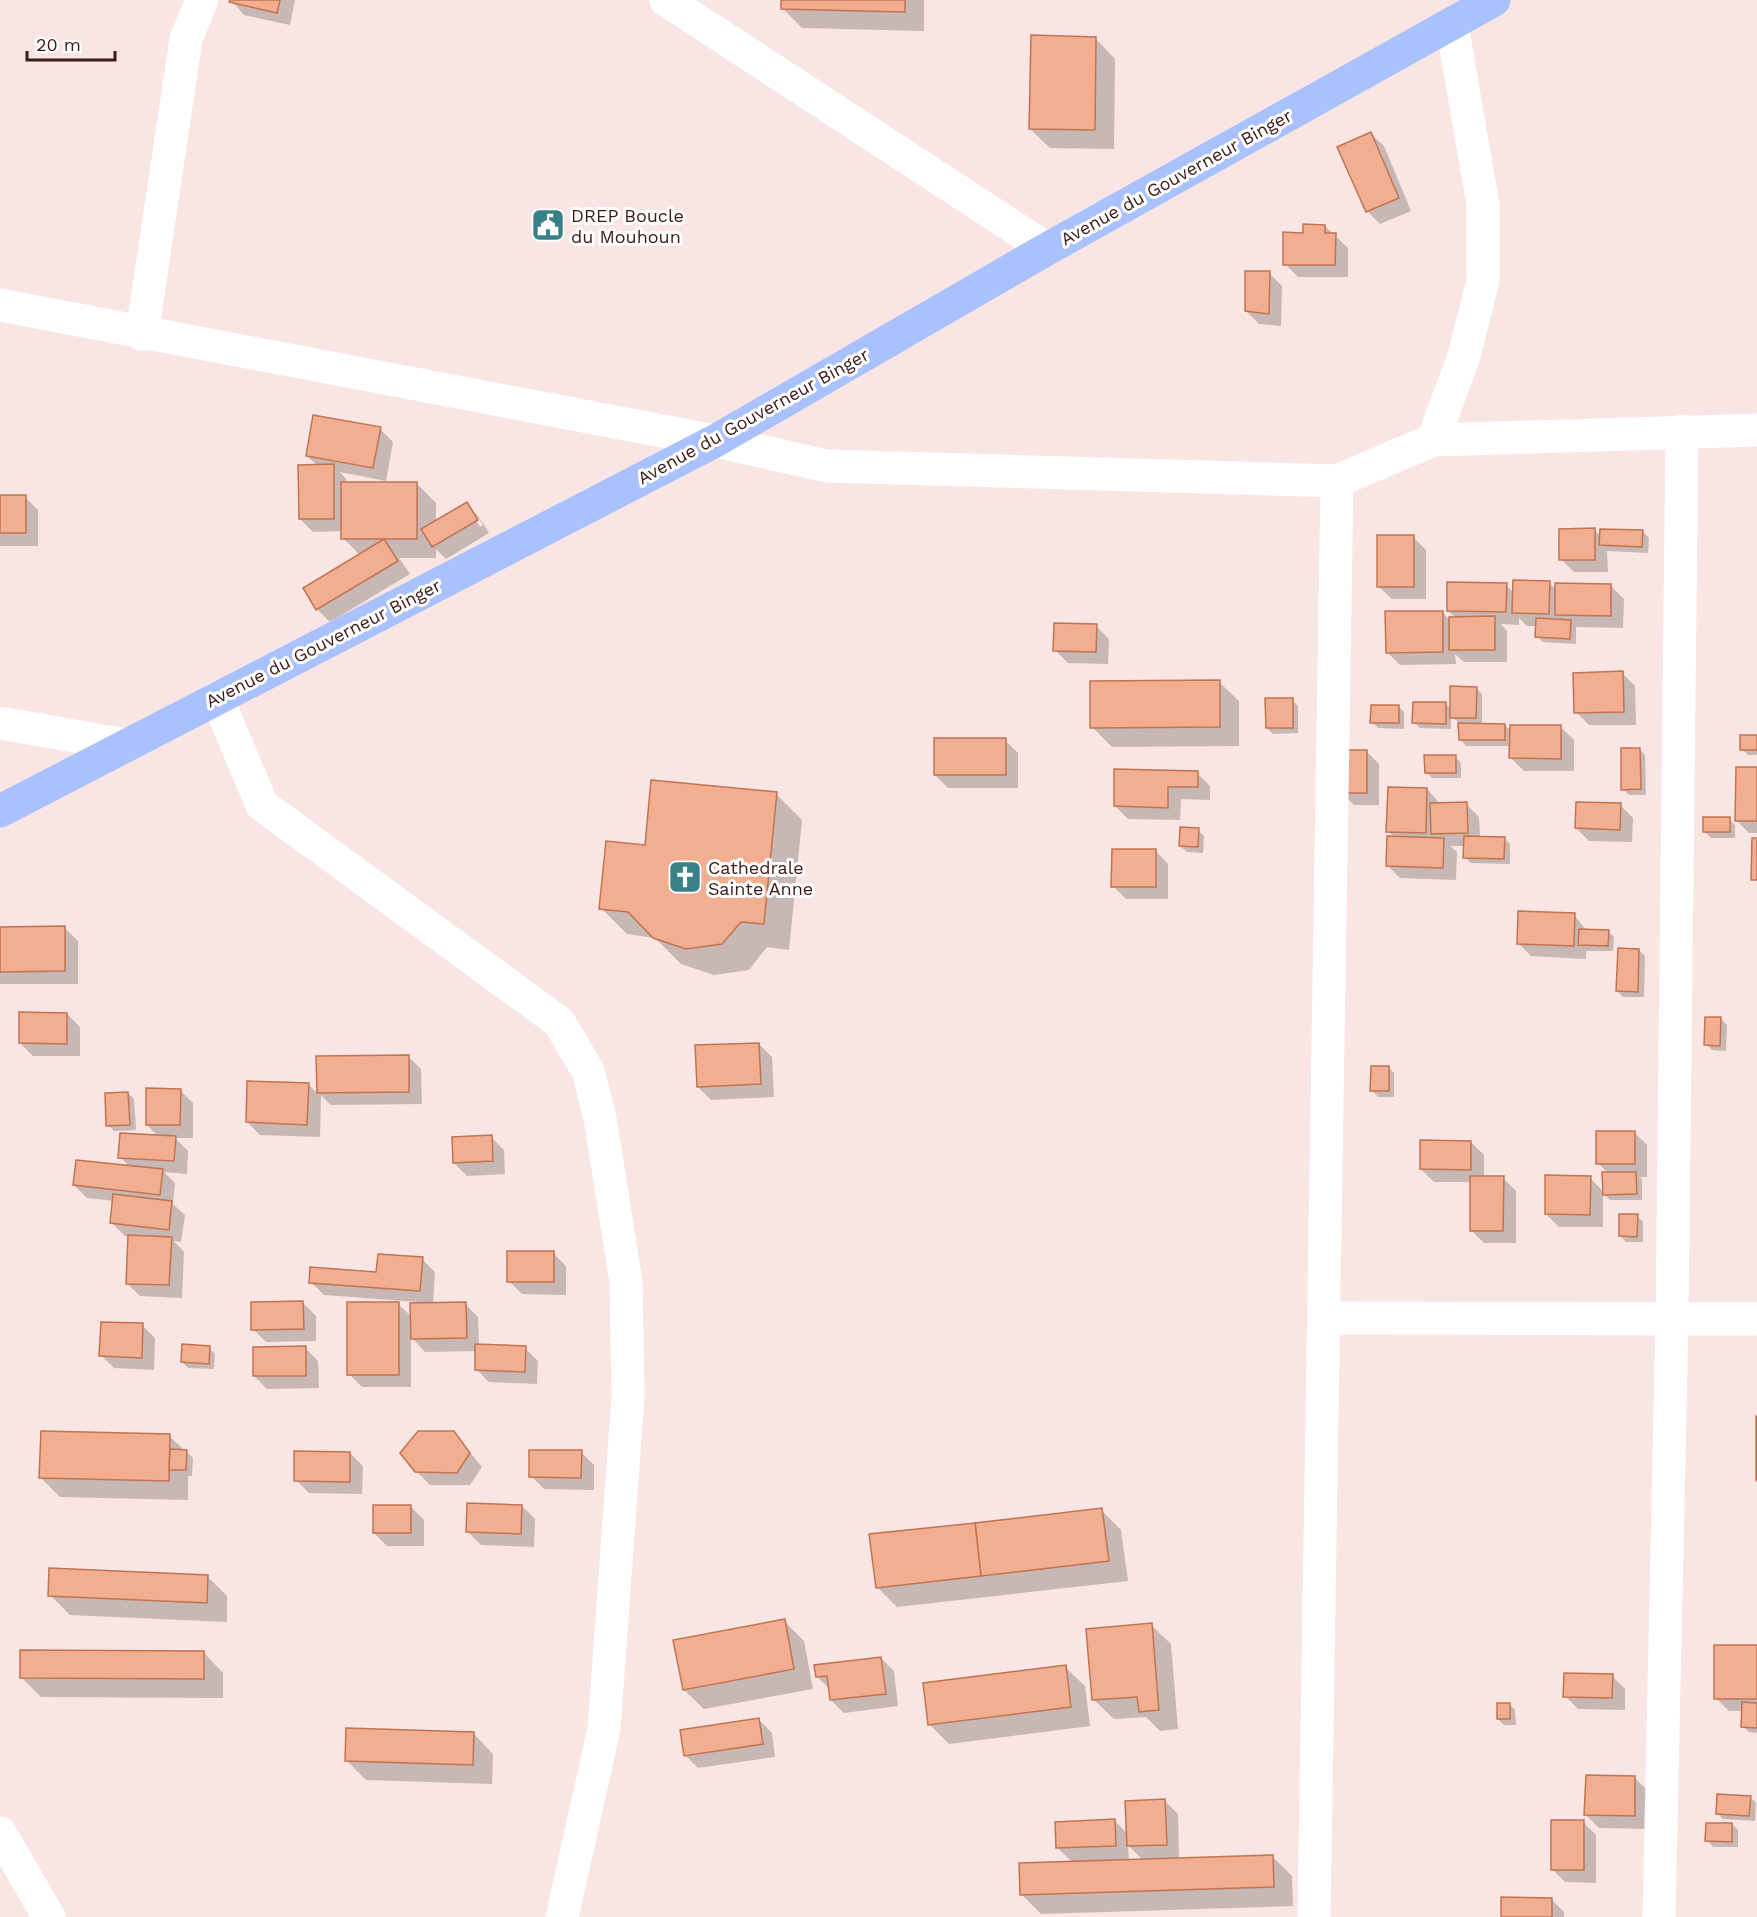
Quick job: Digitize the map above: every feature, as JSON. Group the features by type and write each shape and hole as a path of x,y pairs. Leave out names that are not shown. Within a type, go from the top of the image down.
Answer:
{"main road":[{"name":"Avenue du Gouverneur Binger","path":"0,811 715,441 1047,249 1494,0"}],"street":[{"path":"142,334 186,39 202,0"},
{"path":"666,0 1047,249"},
{"path":"1433,440 1464,356 1483,281 1483,205 1452,25"},
{"path":"0,305 142,334 715,441 827,466 1337,481 1433,440 1757,430"},
{"path":"1659,1917 1672,1319 1682,431"},
{"path":"1314,1917 1337,481"},
{"path":"217,698 262,805 559,1022 588,1071 600,1118 626,1281 628,1397 604,1729 562,1917"},
{"path":"0,723 126,745"},
{"path":"1324,1318 1757,1319"},
{"path":"0,1833 49,1917"}],"building":[{"path":"230,0 280,0 277,13 229,2"},
{"path":"781,0 905,0 905,12 781,9"},
{"path":"1031,35 1096,37 1095,130 1029,129"},
{"path":"1371,132 1399,198 1366,212 1337,147"},
{"path":"1303,224 1325,225 1325,233 1336,233 1335,265 1283,265 1283,232 1303,233"},
{"path":"1245,271 1270,271 1269,314 1245,311"},
{"path":"313,415 381,427 373,468 306,456"},
{"path":"334,464 334,519 299,519 298,465"},
{"path":"341,482 417,482 417,539 341,539"},
{"path":"0,495 26,495 26,533 0,533"},
{"path":"467,502 478,520 432,547 421,529"},
{"path":"1595,528 1595,560 1559,560 1559,529"},
{"path":"1600,529 1643,530 1642,547 1599,545"},
{"path":"1377,535 1414,535 1414,587 1377,587"},
{"path":"384,539 398,561 316,610 303,588"},
{"path":"1513,580 1550,581 1549,614 1512,613"},
{"path":"1447,582 1507,583 1506,612 1447,611"},
{"path":"1555,583 1611,584 1611,616 1555,615"},
{"path":"1385,611 1443,611 1443,652 1386,653"},
{"path":"1495,616 1495,650 1449,650 1449,617"},
{"path":"1536,618 1571,620 1570,639 1535,637"},
{"path":"1054,623 1097,624 1096,652 1053,651"},
{"path":"1623,671 1624,712 1574,713 1573,673"},
{"path":"1220,680 1220,727 1090,728 1090,681"},
{"path":"1450,686 1477,687 1476,718 1450,718"},
{"path":"1265,698 1293,698 1293,728 1266,728"},
{"path":"1413,702 1446,702 1446,724 1412,723"},
{"path":"1371,705 1399,705 1399,723 1370,723"},
{"path":"1458,723 1505,724 1505,740 1459,740"},
{"path":"1510,725 1561,725 1561,759 1509,758"},
{"path":"1740,735 1757,735 1757,750 1740,750"},
{"path":"934,738 1006,738 1006,775 934,775"},
{"path":"1621,748 1640,748 1641,789 1621,790"},
{"path":"1340,750 1367,750 1367,793 1340,793"},
{"path":"1424,755 1456,755 1456,773 1425,773"},
{"path":"1736,767 1757,767 1757,821 1735,821"},
{"path":"1114,769 1198,771 1198,787 1168,787 1168,808 1114,806"},
{"name":"Cathedrale Sainte Anne","path":"651,780 777,792 764,924 741,922 722,944 686,949 653,938 628,912 599,909 606,841 645,845"},
{"path":"1388,787 1427,788 1426,833 1386,832"},
{"path":"1467,802 1468,833 1431,834 1430,803"},
{"path":"1576,802 1621,803 1620,830 1575,828"},
{"path":"1703,817 1730,817 1730,832 1703,832"},
{"path":"1180,827 1199,828 1198,847 1179,846"},
{"path":"1387,836 1444,838 1443,868 1386,866"},
{"path":"1464,836 1505,837 1504,859 1463,858"},
{"path":"1752,838 1757,838 1757,880 1751,880"},
{"path":"1112,849 1156,849 1156,887 1111,887"},
{"path":"1518,911 1575,913 1574,946 1517,944"},
{"path":"65,926 65,971 0,972 0,927"},
{"path":"1579,929 1609,930 1608,946 1578,945"},
{"path":"1618,948 1639,949 1638,992 1616,991"},
{"path":"19,1012 67,1013 67,1044 19,1043"},
{"path":"1705,1017 1721,1017 1720,1046 1704,1045"},
{"path":"759,1043 761,1084 697,1087 695,1045"},
{"path":"409,1055 409,1092 317,1093 316,1056"},
{"path":"1371,1066 1389,1066 1389,1091 1370,1091"},
{"path":"247,1081 309,1083 307,1125 246,1122"},
{"path":"146,1088 181,1089 180,1125 146,1125"},
{"path":"128,1092 130,1125 106,1126 105,1093"},
{"path":"1596,1131 1635,1131 1635,1164 1596,1164"},
{"path":"120,1133 176,1136 174,1161 118,1158"},
{"path":"492,1135 493,1161 453,1163 452,1137"},
{"path":"1420,1140 1471,1141 1471,1170 1420,1169"},
{"path":"76,1160 163,1169 160,1195 73,1185"},
{"path":"1602,1172 1636,1172 1637,1194 1603,1195"},
{"path":"1545,1175 1591,1176 1590,1215 1545,1214"},
{"path":"1470,1176 1504,1176 1503,1231 1470,1231"},
{"path":"113,1194 172,1201 169,1230 110,1223"},
{"path":"1619,1214 1638,1214 1637,1237 1619,1236"},
{"path":"128,1235 172,1237 169,1285 126,1284"},
{"path":"507,1251 554,1251 554,1282 507,1282"},
{"path":"378,1254 423,1257 420,1291 309,1283 310,1267 376,1272"},
{"path":"303,1301 304,1329 251,1330 251,1302"},
{"path":"347,1302 399,1302 399,1375 347,1375"},
{"path":"466,1302 467,1338 411,1339 410,1303"},
{"path":"101,1322 143,1323 142,1358 99,1356"},
{"path":"182,1344 210,1346 209,1364 181,1362"},
{"path":"475,1344 526,1346 525,1372 475,1370"},
{"path":"306,1346 306,1376 253,1376 253,1347"},
{"path":"1757,1416 1757,1481 1756,1480"},
{"path":"41,1431 170,1434 169,1481 39,1478"},
{"path":"418,1431 454,1431 470,1453 457,1473 415,1472 400,1453"},
{"path":"170,1449 187,1450 186,1470 169,1470"},
{"path":"529,1450 582,1450 581,1478 529,1477"},
{"path":"294,1451 350,1452 350,1482 294,1481"},
{"path":"467,1503 522,1505 521,1534 466,1532"},
{"path":"373,1505 411,1505 411,1533 373,1533"},
{"path":"1102,1508 1109,1561 981,1576 975,1523"},
{"path":"975,1523 981,1576 876,1588 869,1534"},
{"path":"49,1568 208,1575 207,1603 48,1596"},
{"path":"785,1619 794,1669 683,1690 673,1640"},
{"path":"1152,1623 1159,1710 1139,1712 1137,1697 1092,1700 1086,1629"},
{"path":"1714,1645 1757,1645 1757,1699 1714,1699"},
{"path":"20,1650 204,1651 204,1679 20,1678"},
{"path":"881,1657 886,1694 830,1700 827,1676 816,1677 814,1665"},
{"path":"1066,1665 1071,1707 928,1725 923,1683"},
{"path":"1564,1673 1613,1674 1612,1698 1563,1697"},
{"path":"1742,1702 1757,1703 1757,1728 1741,1727"},
{"path":"1497,1703 1510,1703 1510,1719 1497,1719"},
{"path":"759,1718 763,1744 684,1756 680,1730"},
{"path":"346,1728 474,1732 473,1765 345,1761"},
{"path":"1586,1775 1635,1776 1635,1816 1584,1815"},
{"path":"1717,1794 1751,1796 1749,1816 1716,1814"},
{"path":"1165,1799 1167,1845 1127,1846 1125,1801"},
{"path":"1115,1819 1116,1846 1056,1848 1055,1822"},
{"path":"1551,1820 1584,1820 1584,1870 1551,1870"},
{"path":"1706,1823 1732,1823 1732,1842 1705,1841"},
{"path":"1273,1855 1274,1887 1020,1895 1019,1863"},
{"path":"1501,1897 1552,1898 1552,1917 1501,1917"}],"place":[{"name":"DREP Boucle du Mouhoun","path":"548,225"},
{"name":"Cathedrale Sainte Anne","path":"685,877"}]}
